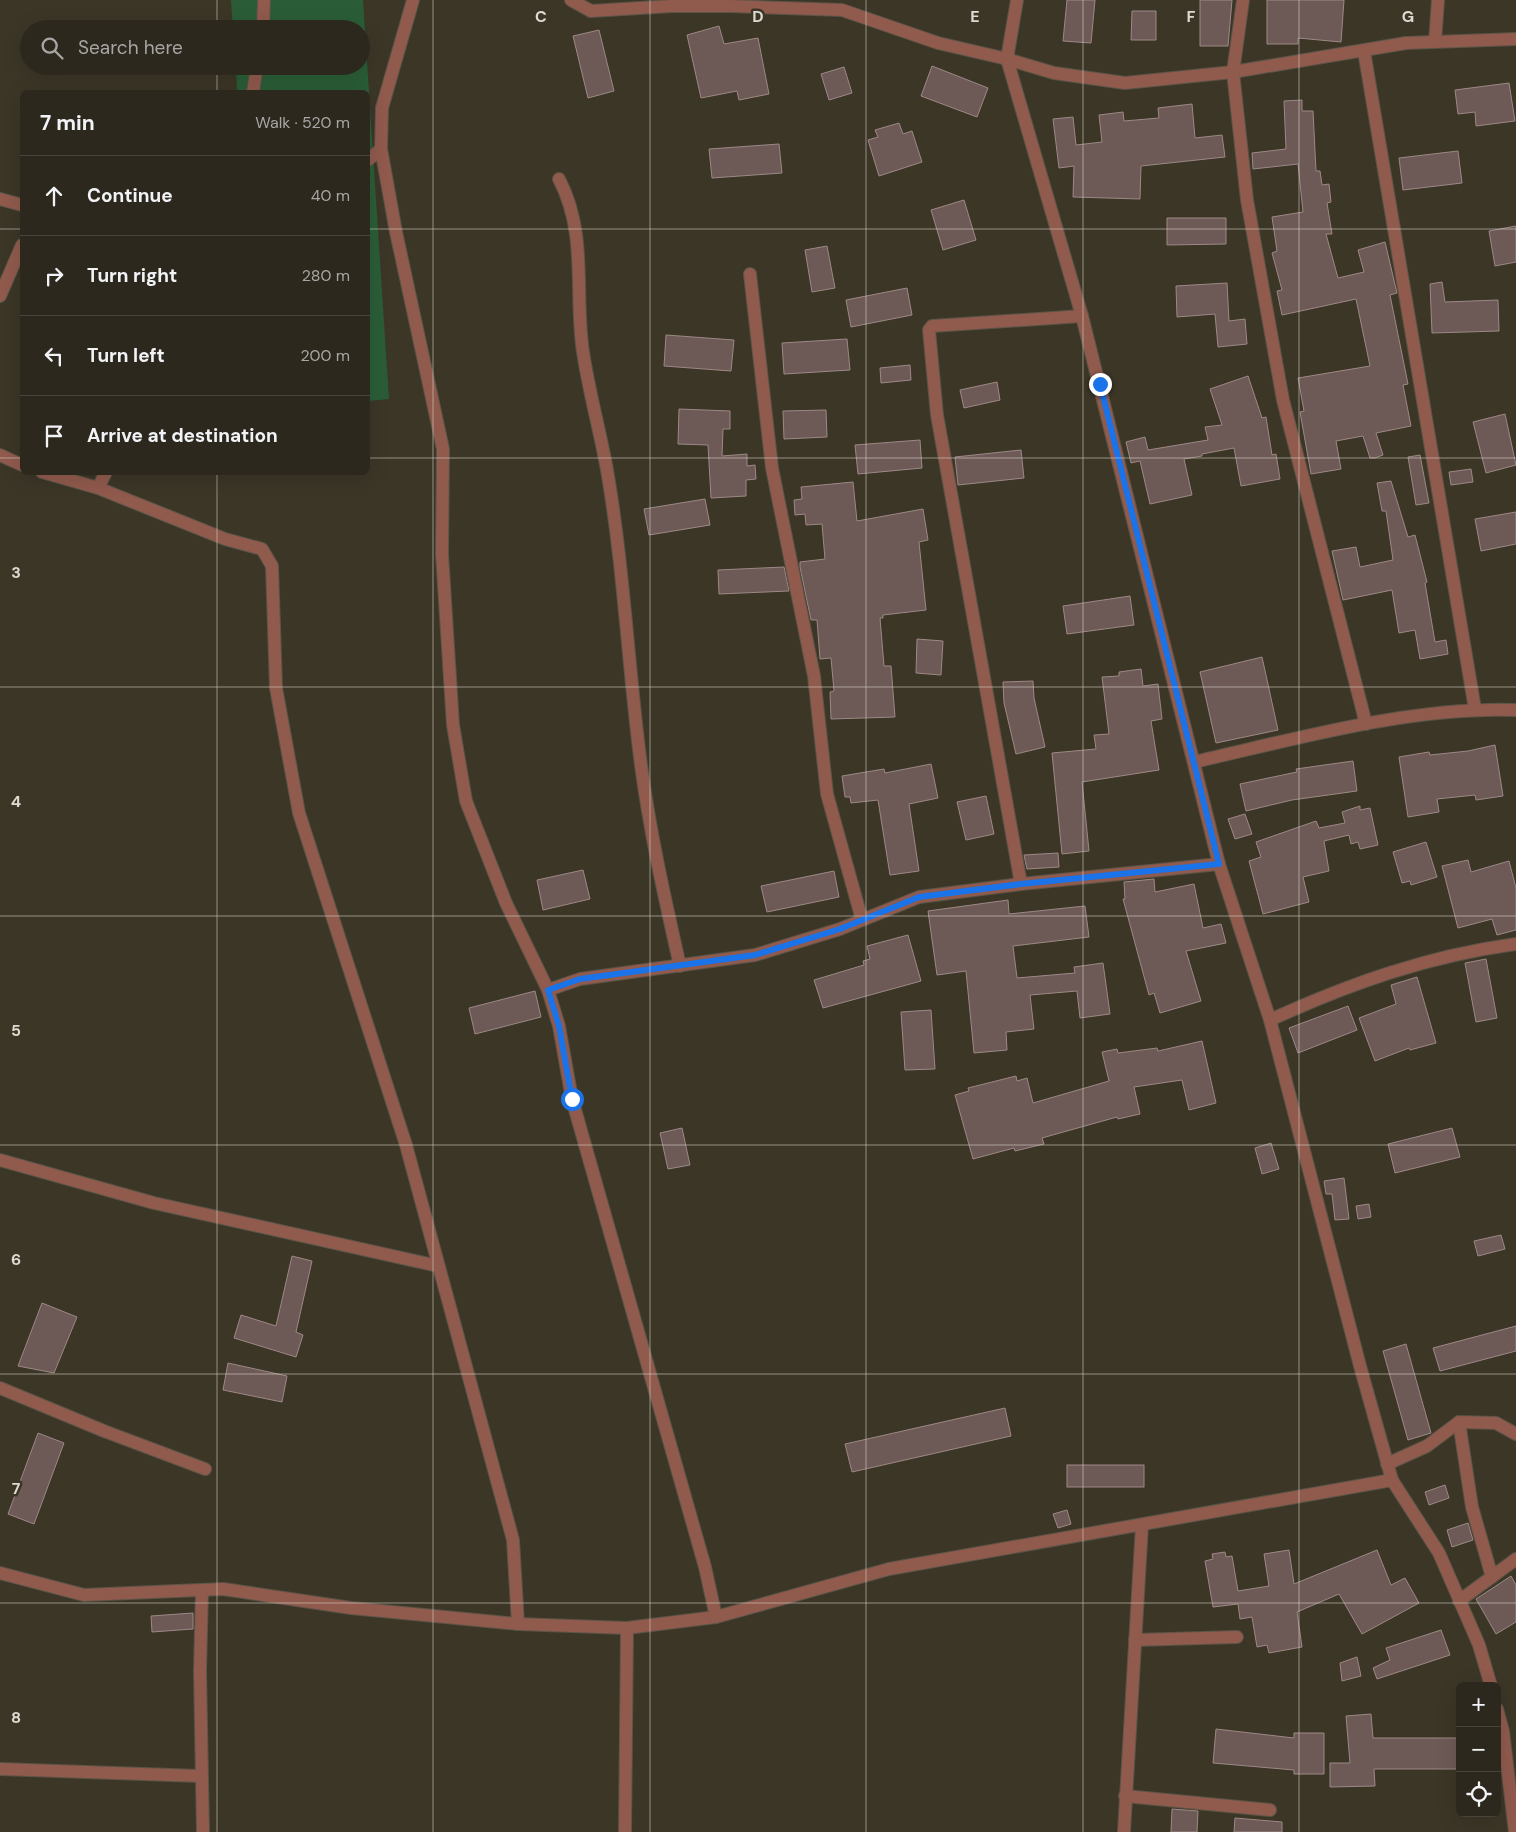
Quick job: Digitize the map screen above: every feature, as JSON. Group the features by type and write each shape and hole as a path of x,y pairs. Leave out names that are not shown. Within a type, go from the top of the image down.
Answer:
{"street":[{"path":"263,20 264,0"},
{"path":"413,0 382,108 382,149 396,232 443,449 442,554 452,725 466,801 506,903 548,990 559,1026 572,1099 702,1558 716,1617"},
{"path":"571,0 591,11 672,3 730,6 843,5 938,43 1007,59 1054,73 1125,83 1233,72 1406,43 1516,39"},
{"path":"1017,0 1007,59 1082,316 1219,864 1270,1020 1360,1366 1392,1480 1439,1553 1479,1645 1489,1682"},
{"path":"1243,0 1233,72 1247,200 1283,400 1366,724"},
{"path":"1435,42 1438,0"},
{"path":"1364,51 1475,709"},
{"path":"253,90 256,75"},
{"path":"370,158 382,149"},
{"path":"559,180 567,195 579,246 583,351 607,471 629,640 641,765 654,848 680,966"},
{"path":"0,199 20,204"},
{"path":"0,296 20,250"},
{"path":"750,274 772,468 814,676 828,794 862,920"},
{"path":"1021,884 937,415 929,330 932,326 975,322 1082,316"},
{"path":"0,455 20,463"},
{"path":"52,475 98,488 226,540 262,549 272,566 276,688 299,813 406,1145 513,1540 518,1624"},
{"path":"98,488 104,475"},
{"path":"1194,762 1366,724 1475,709 1516,710"},
{"path":"548,990 580,979 755,955 862,920 919,897 1021,884 1219,864"},
{"path":"1270,1020 1329,993 1386,972 1466,951 1516,944"},
{"path":"0,1160 154,1203 438,1266"},
{"path":"0,1388 104,1431 204,1469"},
{"path":"1388,1464 1427,1446 1459,1422 1496,1423 1516,1434"},
{"path":"1459,1422 1472,1507 1492,1576"},
{"path":"0,1573 84,1595 223,1589 351,1608 518,1624 627,1628 716,1617 889,1569 1392,1480"},
{"path":"1124,1832 1142,1524"},
{"path":"1459,1601 1516,1559"},
{"path":"202,1591 200,1776 203,1832"},
{"path":"625,1832 627,1628"},
{"path":"1135,1640 1237,1637"},
{"path":"1501,1724 1514,1794 1515,1832"},
{"path":"0,1769 200,1776"},
{"path":"1125,1796 1270,1810"}],"green space":[{"path":"231,0 363,0 364,20 232,20"},
{"path":"236,75 368,75 369,90 237,90"},
{"path":"370,107 389,399 370,401"}],"building":[{"path":"1067,0 1095,0 1091,43 1063,41"},
{"path":"1200,0 1232,0 1228,46 1200,46"},
{"path":"1267,0 1344,0 1341,42 1298,38 1298,44 1267,44"},
{"path":"1132,11 1156,11 1156,40 1131,40"},
{"path":"719,26 724,44 758,38 769,94 739,100 737,91 701,98 687,35"},
{"path":"599,30 614,91 588,98 573,36"},
{"path":"932,66 988,88 977,117 921,96"},
{"path":"844,67 852,93 829,100 821,74"},
{"path":"1509,83 1515,121 1476,126 1475,112 1458,114 1455,90"},
{"path":"1302,100 1302,111 1313,111 1316,171 1320,171 1322,185 1329,184 1331,202 1327,203 1332,234 1326,234 1338,278 1364,272 1358,250 1385,242 1397,293 1390,295 1408,384 1403,385 1411,426 1376,433 1383,455 1375,458 1370,458 1363,436 1336,441 1341,469 1311,474 1300,412 1304,411 1298,378 1370,366 1356,299 1282,315 1277,291 1282,290 1272,253 1277,251 1272,217 1303,212 1298,164 1253,169 1252,153 1286,149 1284,101"},
{"path":"1192,104 1195,138 1222,135 1225,157 1141,166 1140,199 1073,197 1074,166 1059,168 1053,119 1073,117 1076,145 1102,142 1099,115 1123,112 1124,121 1159,118 1158,108"},
{"path":"899,123 903,134 912,131 922,162 879,176 868,140 878,137 875,130"},
{"path":"779,144 782,173 712,178 709,149"},
{"path":"1458,151 1462,183 1403,190 1399,158"},
{"path":"964,200 976,240 943,250 931,210"},
{"path":"1167,218 1226,218 1226,244 1167,245"},
{"path":"1516,226 1516,262 1495,266 1489,231"},
{"path":"827,246 835,288 812,292 805,250"},
{"path":"1442,282 1445,302 1498,300 1499,331 1432,333 1430,284"},
{"path":"1227,283 1229,321 1245,319 1247,344 1218,347 1215,314 1177,317 1176,286"},
{"path":"907,288 912,315 851,327 846,300"},
{"path":"666,335 734,340 731,371 664,366"},
{"path":"847,339 850,370 784,374 782,343"},
{"path":"910,365 911,380 881,383 880,368"},
{"path":"1248,376 1262,418 1266,417 1272,455 1276,454 1280,479 1241,486 1234,448 1202,454 1202,456 1184,459 1192,495 1150,504 1140,461 1131,463 1126,442 1145,437 1148,450 1208,440 1205,427 1222,425 1210,389"},
{"path":"997,382 1000,400 964,408 960,390"},
{"path":"679,409 730,411 730,429 723,429 722,456 747,454 747,466 755,465 756,479 746,480 746,496 711,498 708,445 678,444"},
{"path":"826,410 827,437 784,439 783,411"},
{"path":"1505,414 1516,465 1486,473 1473,422"},
{"path":"920,440 922,468 858,474 855,445"},
{"path":"1021,450 1024,478 958,485 955,457"},
{"path":"1420,455 1429,503 1416,505 1408,457"},
{"path":"1471,469 1473,482 1451,485 1449,472"},
{"path":"1391,481 1408,537 1415,535 1427,582 1425,583 1435,642 1446,640 1448,654 1420,659 1415,630 1399,633 1392,590 1343,600 1332,551 1356,547 1360,567 1393,560 1386,511 1382,511 1377,483"},
{"path":"853,482 857,521 923,509 928,540 919,542 926,610 883,615 883,618 880,618 884,666 891,666 895,717 831,719 830,692 834,691 831,658 820,659 817,620 811,620 800,567 800,562 825,559 822,524 806,525 805,514 795,515 794,500 802,499 801,487"},
{"path":"705,499 710,525 649,535 644,509"},
{"path":"1516,512 1516,544 1481,551 1475,519"},
{"path":"784,567 789,591 719,594 718,570"},
{"path":"1130,596 1134,625 1067,634 1063,606"},
{"path":"917,639 943,641 941,675 916,673"},
{"path":"1262,657 1278,730 1216,743 1200,672"},
{"path":"1141,669 1143,686 1158,684 1162,719 1151,721 1159,770 1082,782 1089,851 1062,854 1052,753 1096,749 1094,735 1109,734 1102,677 1119,676 1119,672"},
{"path":"1033,681 1034,698 1045,747 1016,754 1004,703 1003,682"},
{"path":"1495,745 1503,796 1476,800 1475,795 1437,799 1439,812 1408,817 1399,757 1429,752 1430,755 1468,751"},
{"path":"1353,761 1357,791 1292,800 1246,811 1240,784 1297,772 1296,769"},
{"path":"931,764 938,798 909,804 919,871 890,875 878,800 851,803 850,797 845,797 842,776 884,769 885,773"},
{"path":"986,796 994,834 966,840 957,802"},
{"path":"1360,806 1360,810 1370,808 1378,845 1360,849 1358,842 1351,844 1349,835 1324,841 1329,871 1303,877 1309,902 1263,914 1249,861 1261,857 1256,842 1316,821 1319,828 1345,823 1342,812"},
{"path":"1245,814 1252,834 1235,839 1228,819"},
{"path":"1426,842 1437,877 1411,885 1410,881 1402,883 1393,852"},
{"path":"1058,853 1059,867 1027,869 1024,855"},
{"path":"1468,860 1471,872 1509,861 1516,888 1516,930 1497,935 1492,919 1458,928 1442,866"},
{"path":"583,870 590,899 543,910 537,880"},
{"path":"834,871 839,897 767,912 761,886"},
{"path":"1154,879 1155,892 1194,884 1203,928 1221,924 1226,943 1186,951 1201,1001 1160,1013 1154,993 1149,995 1123,899 1125,899 1124,882"},
{"path":"1008,900 1009,914 1085,906 1089,937 1013,946 1017,978 1075,973 1074,967 1103,963 1110,1014 1080,1018 1077,991 1030,995 1034,1029 1006,1032 1007,1050 974,1053 966,971 937,975 928,911"},
{"path":"908,935 921,981 823,1008 814,980 864,965 863,961 870,959 867,946"},
{"path":"1486,959 1497,1018 1476,1022 1465,963"},
{"path":"1417,977 1436,1043 1410,1050 1409,1048 1375,1061 1359,1018 1396,1004 1391,985"},
{"path":"535,991 541,1017 475,1034 469,1008"},
{"path":"1348,1006 1357,1030 1298,1053 1289,1028"},
{"path":"931,1010 935,1069 905,1070 901,1012"},
{"path":"1202,1041 1216,1103 1189,1110 1182,1080 1134,1087 1140,1114 1118,1119 1117,1117 1042,1138 1044,1144 1015,1151 1014,1148 973,1159 955,1095 969,1091 968,1088 1016,1076 1017,1081 1027,1078 1033,1103 1109,1081 1102,1052 1117,1049 1118,1053 1157,1048 1158,1051"},
{"path":"682,1128 690,1165 668,1169 660,1133"},
{"path":"1452,1128 1460,1157 1395,1173 1388,1144"},
{"path":"1271,1143 1279,1169 1262,1174 1255,1148"},
{"path":"1344,1178 1349,1219 1335,1220 1332,1194 1326,1194 1324,1181"},
{"path":"1369,1204 1371,1217 1358,1219 1356,1206"},
{"path":"1501,1235 1505,1249 1478,1256 1474,1241"},
{"path":"292,1256 312,1261 296,1332 303,1335 296,1357 234,1338 241,1315 276,1326"},
{"path":"42,1303 77,1317 54,1373 18,1366"},
{"path":"1516,1326 1516,1351 1440,1371 1433,1348"},
{"path":"1406,1344 1431,1433 1408,1440 1383,1351"},
{"path":"228,1363 287,1376 282,1402 223,1390"},
{"path":"1005,1408 1011,1436 852,1472 845,1444"},
{"path":"38,1433 64,1443 34,1524 8,1514"},
{"path":"1067,1465 1144,1465 1144,1487 1067,1487"},
{"path":"1445,1485 1449,1498 1429,1505 1425,1492"},
{"path":"1067,1510 1071,1524 1058,1528 1053,1514"},
{"path":"1468,1523 1473,1540 1452,1547 1447,1530"},
{"path":"1289,1550 1294,1584 1377,1550 1391,1585 1405,1578 1419,1603 1362,1634 1339,1594 1297,1612 1302,1647 1269,1653 1267,1645 1257,1647 1252,1617 1240,1619 1238,1604 1213,1607 1205,1561 1213,1559 1212,1554 1225,1552 1226,1557 1232,1556 1238,1591 1269,1586 1264,1554"},
{"path":"1511,1576 1516,1585 1516,1622 1496,1634 1476,1599"},
{"path":"193,1613 193,1629 152,1632 151,1616"},
{"path":"1441,1630 1450,1655 1377,1679 1373,1668 1390,1660 1386,1648"},
{"path":"1357,1657 1361,1676 1342,1681 1340,1663"},
{"path":"1371,1714 1373,1738 1456,1738 1456,1769 1374,1769 1375,1786 1330,1787 1330,1763 1350,1763 1346,1716"},
{"path":"1216,1729 1294,1738 1294,1733 1324,1733 1324,1774 1294,1774 1294,1770 1213,1763"},
{"path":"1172,1809 1198,1811 1197,1832 1171,1832"},
{"path":"1235,1818 1282,1822 1282,1832 1234,1832"}],"route":[{"path":"572,1099 559,1026 548,990 580,979 755,955 840,929 919,897 1021,884 1219,864 1100,384"}]}
